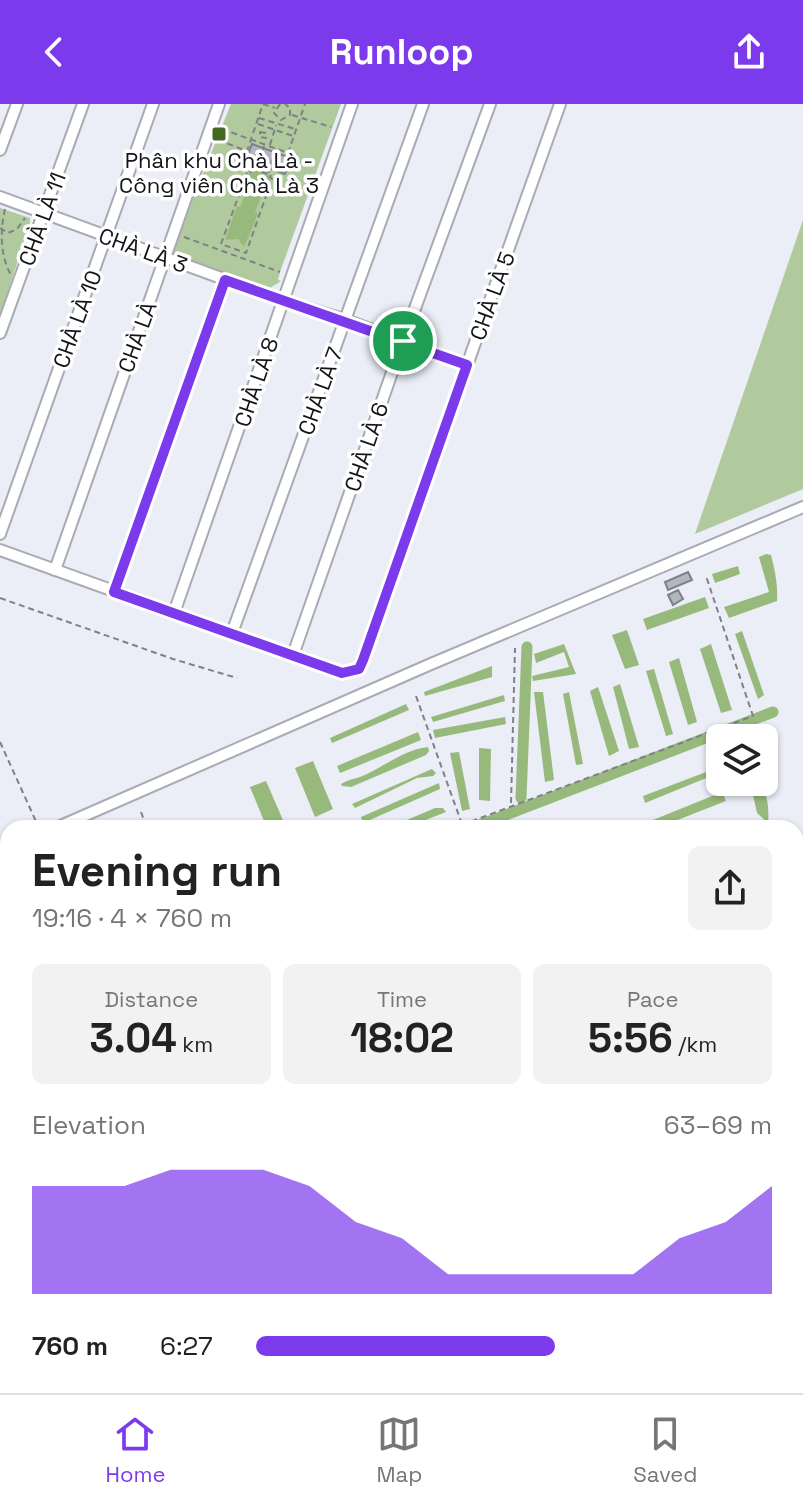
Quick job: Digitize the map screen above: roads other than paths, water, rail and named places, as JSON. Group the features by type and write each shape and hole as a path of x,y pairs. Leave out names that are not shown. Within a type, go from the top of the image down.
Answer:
{"street":[{"path":"0,150 17,104"},
{"name":"CHÀ LÀ 11","path":"0,333 83,104"},
{"name":"CHÀ LÀ 10","path":"0,534 153,104"},
{"name":"CHÀ LÀ","path":"55,570 219,104"},
{"name":"CHÀ LÀ 8","path":"174,613 352,104"},
{"name":"CHÀ LÀ 7","path":"232,633 423,104"},
{"name":"CHÀ LÀ 6","path":"293,655 490,104"},
{"name":"CHÀ LÀ 5","path":"293,655 342,673 359,669 560,104"},
{"name":"CHÀ LÀ 3","path":"0,197 467,365"},
{"path":"114,592 225,280"},
{"path":"74,820 431,664 803,507"},
{"path":"0,550 293,655"}],"waterway":[{"path":"521,798 527,647"},
{"path":"493,820 773,712"}],"place":[{"name":"Phân khu Chà Là - Công viên Chà Là 3","path":"219,134"}]}
